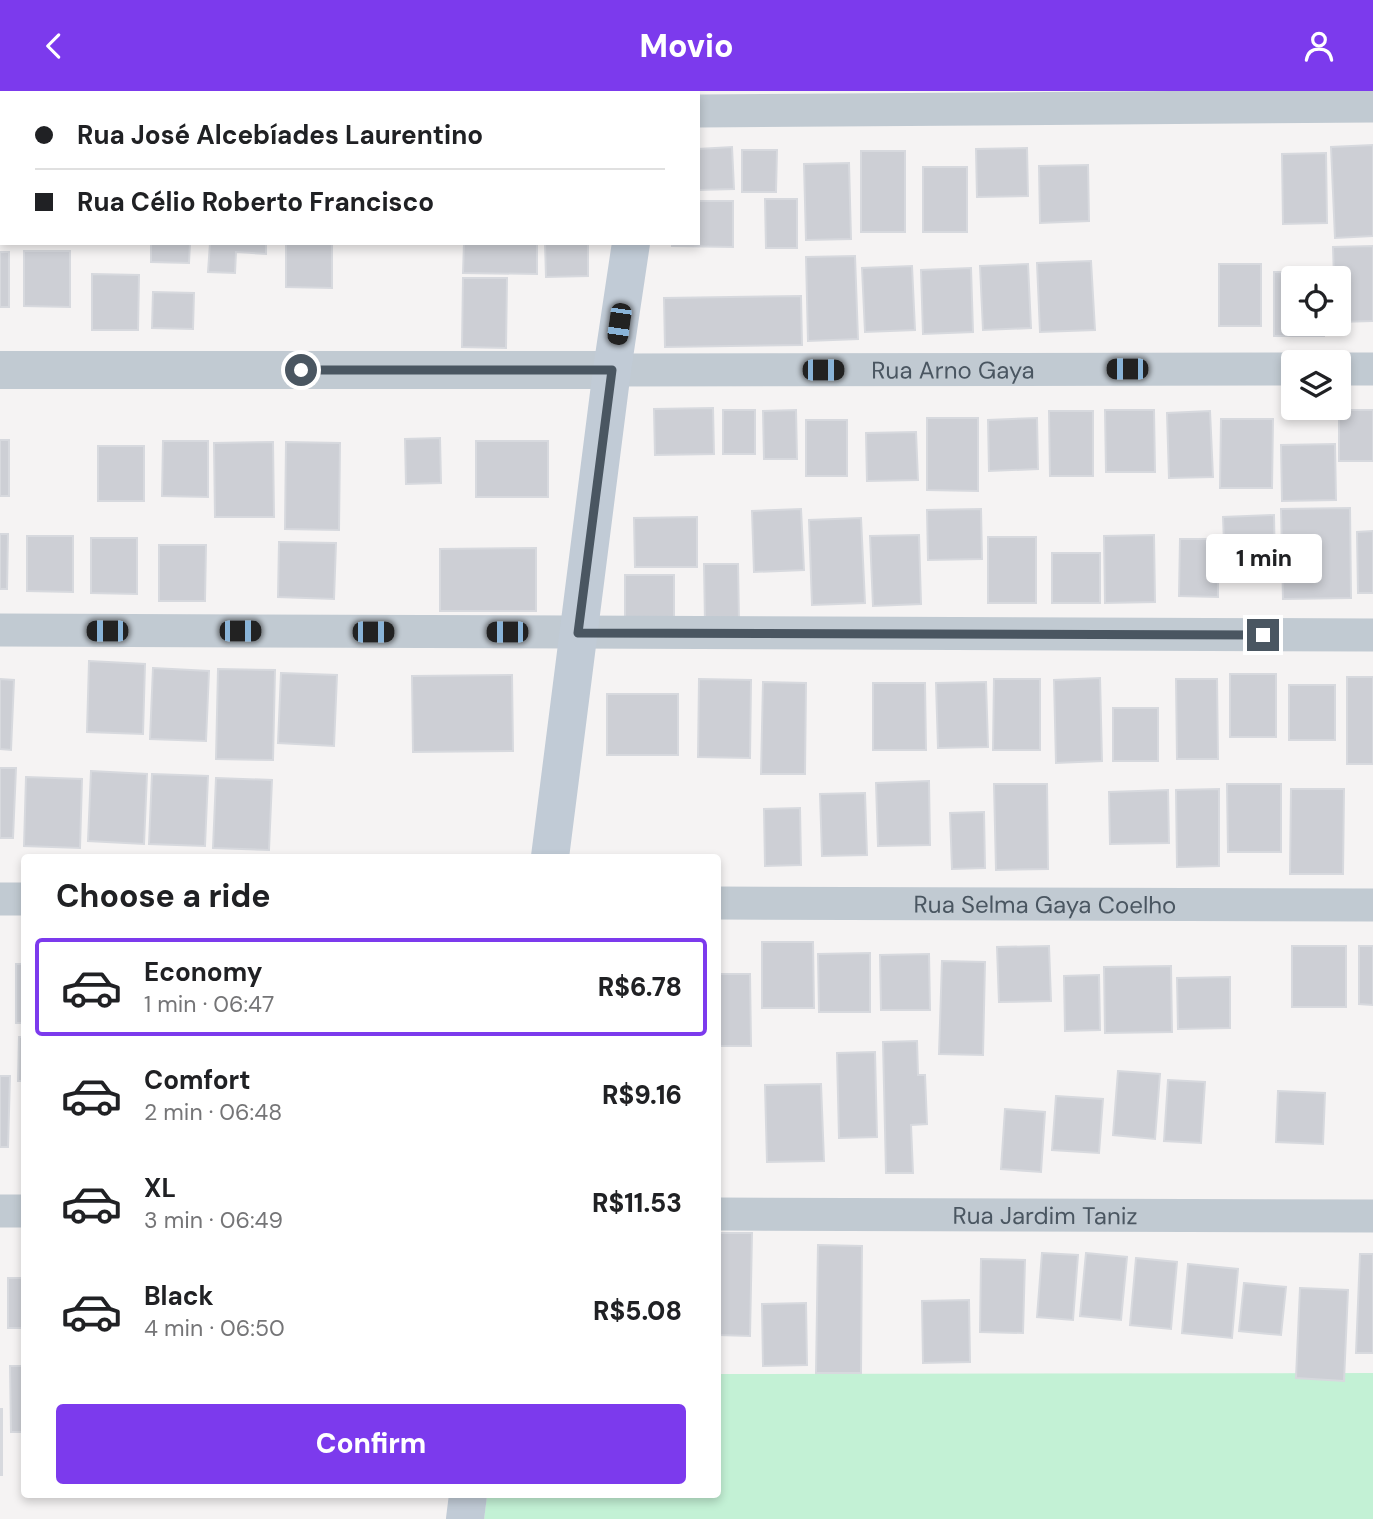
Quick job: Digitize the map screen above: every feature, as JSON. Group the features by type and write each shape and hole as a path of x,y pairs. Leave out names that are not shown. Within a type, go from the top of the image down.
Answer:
{"main road":[{"path":"550,854 612,370 631,245"},
{"path":"465,1519 468,1498"}],"street":[{"path":"700,111 1373,106"},
{"name":"Rua Arno Gaya","path":"612,370 1281,369"},
{"path":"1351,369 1373,369"},
{"path":"0,370 612,370"},
{"path":"0,630 1373,635"},
{"path":"0,899 21,899"},
{"name":"Rua Selma Gaya Coelho","path":"721,903 1373,905"},
{"path":"0,1211 21,1211"},
{"name":"Rua Jardim Taniz","path":"721,1214 1373,1216"}],"green space":[{"path":"1373,1373 1373,1519 484,1519 487,1498 721,1498 721,1374"}],"building":[{"path":"1373,145 1373,236 1335,238 1331,147"},
{"path":"732,147 734,189 700,190 700,149"},
{"path":"1027,148 1028,196 977,197 976,149"},
{"path":"742,150 777,150 776,192 742,192"},
{"path":"861,151 905,151 905,232 861,232"},
{"path":"1326,153 1327,223 1283,224 1282,154"},
{"path":"849,163 851,239 806,240 804,164"},
{"path":"1088,165 1089,221 1040,223 1039,166"},
{"path":"923,167 967,167 967,232 923,232"},
{"path":"765,199 797,199 797,248 766,248"},
{"path":"700,201 733,201 733,247 672,246 700,245"},
{"path":"151,245 190,245 189,263 151,262"},
{"path":"210,245 266,245 266,254 236,252 235,273 208,272"},
{"path":"286,245 332,245 332,288 286,287"},
{"path":"464,245 537,245 537,274 463,273"},
{"path":"545,245 588,245 588,276 546,277"},
{"path":"1373,246 1373,321 1351,322 1351,266 1334,266 1333,247"},
{"path":"24,251 70,251 70,307 24,306"},
{"path":"0,252 9,252 9,307 0,307"},
{"path":"855,256 858,339 808,341 806,257"},
{"path":"1091,261 1095,330 1040,332 1037,263"},
{"path":"1028,264 1031,328 983,330 980,266"},
{"path":"1219,264 1261,264 1261,326 1219,326"},
{"path":"912,266 915,330 865,332 862,268"},
{"path":"971,268 973,332 923,334 921,270"},
{"path":"1274,272 1281,272 1281,336 1274,336"},
{"path":"92,274 139,275 138,330 92,330"},
{"path":"463,278 507,278 506,348 462,347"},
{"path":"153,292 194,293 193,329 152,328"},
{"path":"801,296 802,345 665,347 664,298"},
{"path":"713,408 714,454 655,455 654,409"},
{"path":"723,410 755,410 755,454 723,454"},
{"path":"796,410 797,459 764,459 763,411"},
{"path":"1105,410 1154,410 1155,472 1106,472"},
{"path":"1351,410 1373,410 1373,461 1339,461 1339,420 1351,420"},
{"path":"1049,411 1093,411 1093,476 1050,476"},
{"path":"1210,411 1213,477 1169,478 1167,413"},
{"path":"927,418 978,418 978,491 927,490"},
{"path":"1037,418 1038,469 989,471 988,420"},
{"path":"1221,419 1273,419 1272,488 1220,488"},
{"path":"806,420 847,420 847,476 806,476"},
{"path":"916,432 918,480 867,481 866,433"},
{"path":"440,438 441,483 406,484 405,439"},
{"path":"0,440 9,440 9,496 0,496"},
{"path":"163,441 208,441 208,497 162,496"},
{"path":"476,441 548,441 548,497 476,497"},
{"path":"273,442 274,517 215,517 214,443"},
{"path":"286,442 340,443 339,530 285,529"},
{"path":"1335,444 1336,500 1282,501 1281,445"},
{"path":"98,446 144,446 144,501 98,501"},
{"path":"1350,508 1351,598 1283,599 1281,509"},
{"path":"801,509 804,570 754,572 752,511"},
{"path":"981,509 982,559 928,560 927,510"},
{"path":"1274,515 1275,568 1225,569 1223,517"},
{"path":"697,517 697,567 635,567 634,518"},
{"path":"861,518 865,603 812,605 809,520"},
{"path":"1373,531 1373,593 1358,593 1357,532"},
{"path":"0,534 8,534 7,589 0,589"},
{"path":"919,535 921,604 873,606 870,536"},
{"path":"1154,535 1155,602 1105,603 1104,536"},
{"path":"27,536 73,536 73,592 27,591"},
{"path":"988,537 1036,537 1036,603 988,603"},
{"path":"91,538 137,538 137,594 91,593"},
{"path":"1180,539 1218,539 1218,597 1179,596"},
{"path":"279,542 336,543 334,599 278,597"},
{"path":"159,545 206,545 205,601 159,601"},
{"path":"536,548 536,611 440,611 440,549"},
{"path":"1052,553 1100,553 1100,603 1052,603"},
{"path":"704,564 738,564 739,622 705,623"},
{"path":"625,575 674,575 674,618 625,618"},
{"path":"89,661 145,664 143,734 87,732"},
{"path":"153,668 209,671 206,741 150,739"},
{"path":"218,669 275,670 273,760 216,759"},
{"path":"281,673 337,675 334,746 278,743"},
{"path":"1230,674 1276,674 1276,737 1230,737"},
{"path":"512,675 513,751 413,752 412,676"},
{"path":"1347,677 1373,677 1373,764 1347,764"},
{"path":"1100,678 1102,761 1056,763 1054,680"},
{"path":"0,679 14,680 11,750 0,749"},
{"path":"699,679 751,680 750,758 698,757"},
{"path":"994,679 1040,679 1040,750 993,750"},
{"path":"1176,679 1217,679 1218,759 1177,759"},
{"path":"763,682 806,683 805,774 761,774"},
{"path":"986,682 988,747 938,748 936,683"},
{"path":"873,683 925,683 926,750 873,750"},
{"path":"1289,685 1335,685 1335,740 1289,740"},
{"path":"607,694 678,694 678,755 607,755"},
{"path":"1113,708 1158,708 1158,761 1113,761"},
{"path":"0,768 16,768 13,838 0,838"},
{"path":"91,771 147,774 144,844 88,841"},
{"path":"152,774 208,776 205,846 149,844"},
{"path":"26,777 82,779 80,848 24,846"},
{"path":"216,778 272,780 269,850 213,848"},
{"path":"929,781 930,845 878,846 876,783"},
{"path":"994,784 1047,784 1048,869 996,870"},
{"path":"1227,784 1281,784 1281,852 1228,852"},
{"path":"1219,789 1219,866 1177,867 1176,790"},
{"path":"1291,789 1344,789 1343,874 1290,874"},
{"path":"1168,790 1169,843 1110,844 1109,792"},
{"path":"865,793 867,855 822,856 820,794"},
{"path":"800,808 801,865 765,866 764,809"},
{"path":"984,812 985,868 952,869 950,813"},
{"path":"762,942 813,942 814,1008 762,1008"},
{"path":"1049,946 1051,1001 999,1002 997,947"},
{"path":"1292,946 1346,946 1346,1007 1292,1007"},
{"path":"1359,946 1373,946 1373,1005 1359,1004"},
{"path":"870,953 870,1012 819,1012 818,954"},
{"path":"929,954 930,1010 881,1010 880,955"},
{"path":"942,961 985,962 983,1055 939,1054"},
{"path":"16,964 21,964 21,1023 16,1023"},
{"path":"1171,966 1172,1032 1105,1033 1104,967"},
{"path":"721,974 750,974 751,1046 721,1046"},
{"path":"1099,975 1100,1030 1065,1031 1064,976"},
{"path":"1230,977 1230,1028 1178,1029 1177,978"},
{"path":"19,1037 21,1037 21,1081 18,1081"},
{"path":"917,1041 918,1075 925,1075 927,1124 911,1125 913,1173 886,1173 883,1042"},
{"path":"875,1052 877,1137 839,1138 837,1053"},
{"path":"1118,1071 1160,1074 1155,1139 1113,1135"},
{"path":"0,1076 10,1076 8,1147 0,1147"},
{"path":"1168,1080 1205,1082 1201,1143 1164,1141"},
{"path":"821,1084 824,1161 767,1162 765,1085"},
{"path":"1278,1091 1325,1093 1323,1144 1276,1142"},
{"path":"1056,1096 1103,1099 1099,1153 1052,1150"},
{"path":"1005,1109 1045,1112 1041,1172 1001,1169"},
{"path":"721,1233 752,1233 750,1336 721,1335"},
{"path":"818,1245 862,1246 861,1373 816,1373"},
{"path":"1042,1253 1078,1255 1073,1320 1037,1317"},
{"path":"1086,1253 1127,1257 1121,1320 1080,1316"},
{"path":"1360,1254 1373,1254 1373,1353 1356,1353"},
{"path":"1136,1258 1177,1262 1171,1329 1130,1325"},
{"path":"981,1259 1025,1260 1023,1333 980,1332"},
{"path":"1188,1264 1238,1269 1232,1338 1182,1333"},
{"path":"8,1278 21,1278 21,1328 8,1328"},
{"path":"1244,1283 1286,1287 1281,1335 1239,1331"},
{"path":"1300,1288 1348,1290 1344,1381 1296,1378"},
{"path":"969,1300 970,1362 923,1363 922,1301"},
{"path":"806,1303 807,1365 763,1366 762,1304"},
{"path":"10,1366 21,1366 21,1432 11,1432"},
{"path":"2,1409 2,1475 0,1475"}],"route":[{"path":"301,370 612,370 578,633 1263,635"}]}
